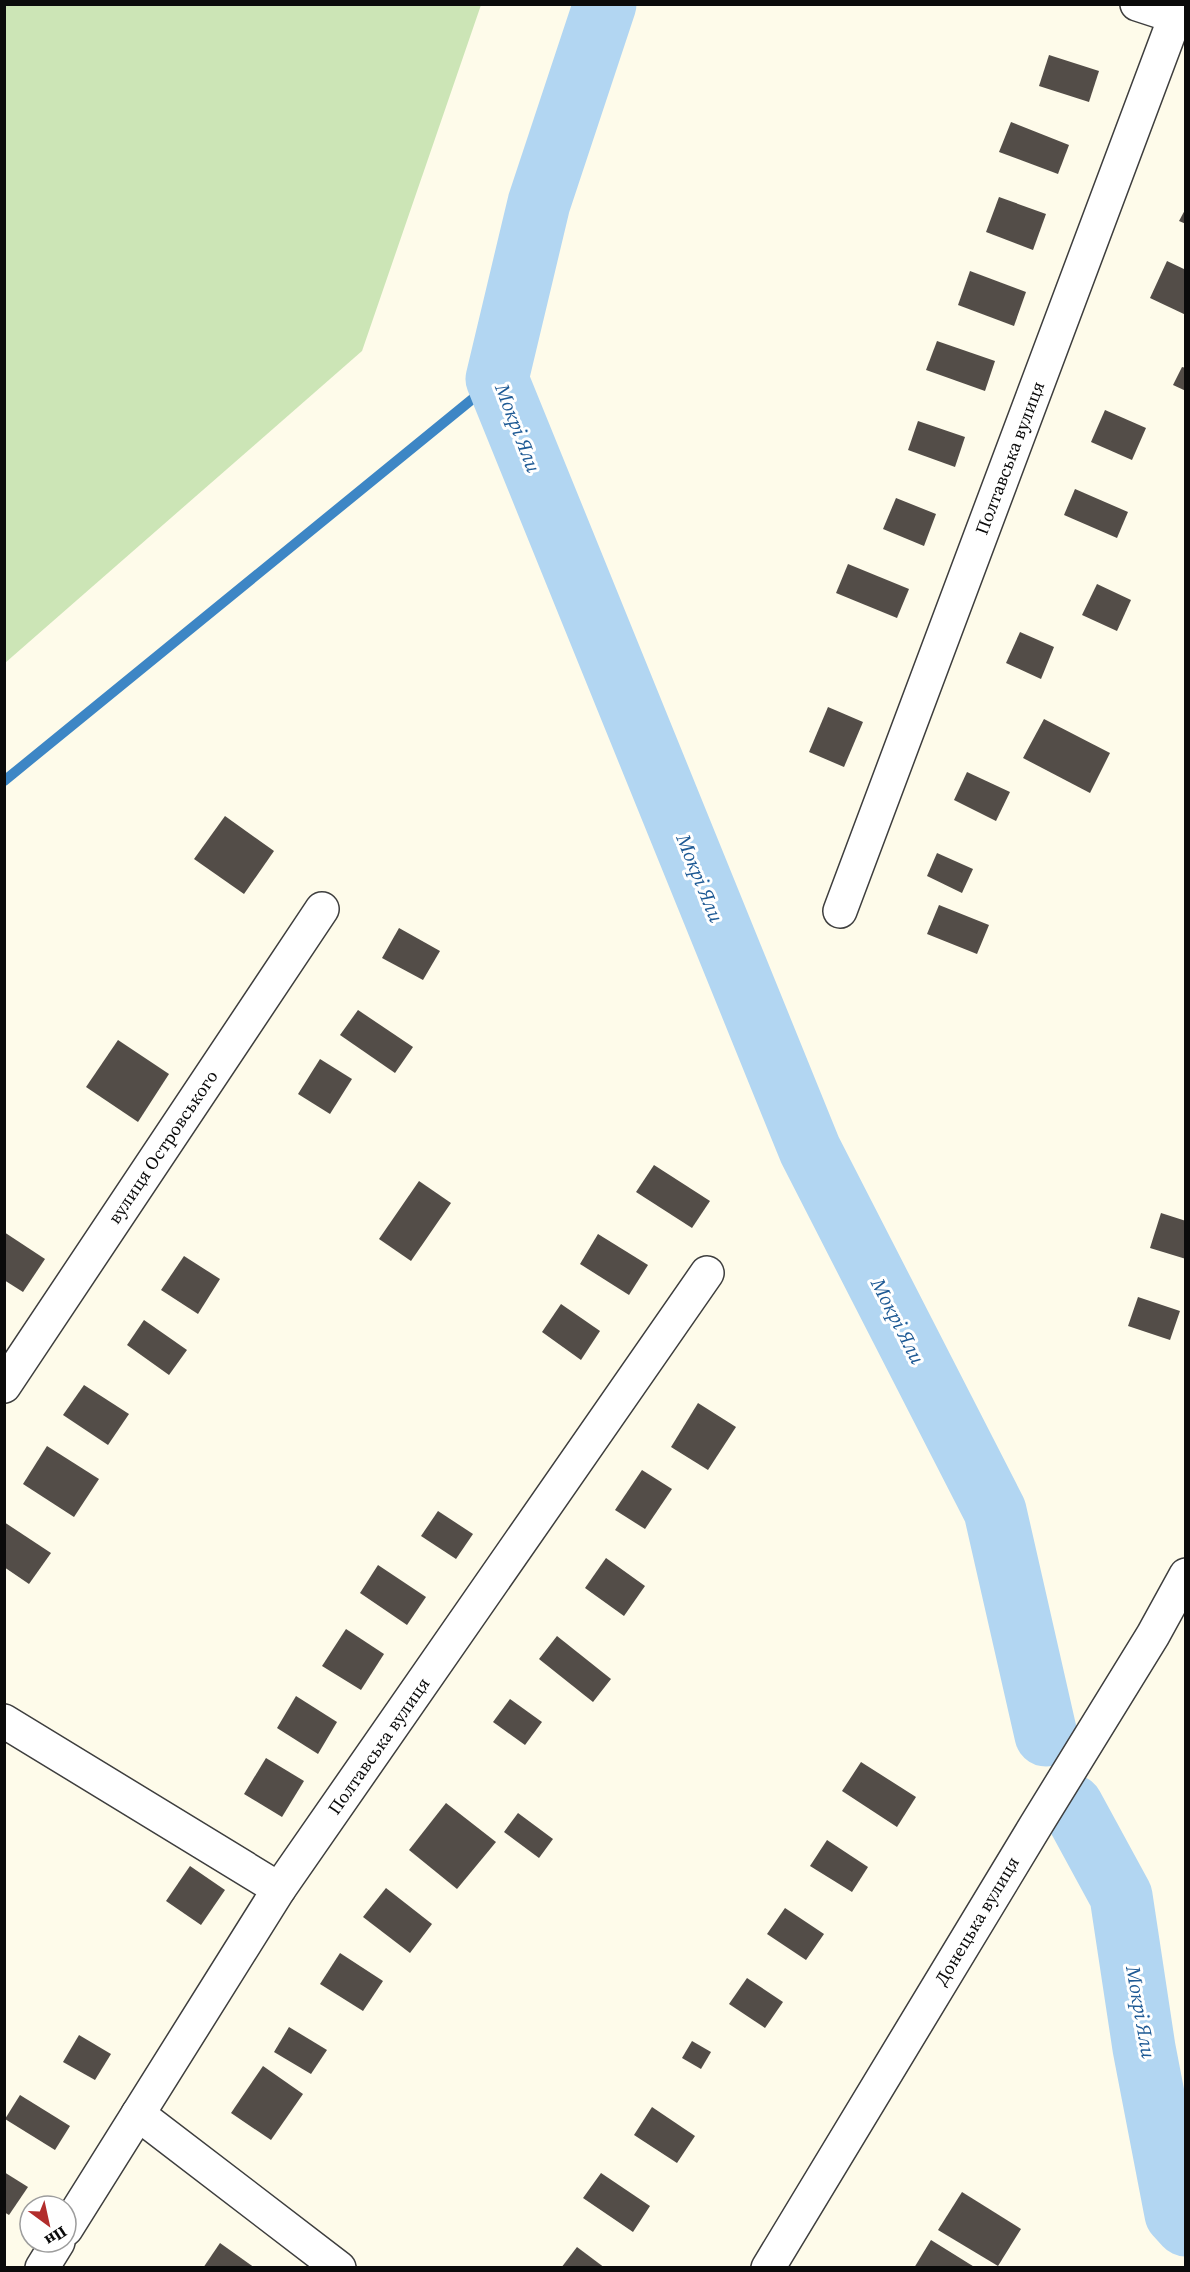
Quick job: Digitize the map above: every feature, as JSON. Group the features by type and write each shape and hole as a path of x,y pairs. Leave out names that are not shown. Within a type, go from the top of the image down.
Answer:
{"street":[{"path":"1137,4 1180,14"},
{"name":"Полтавська вулиця","path":"840,911 1180,14"},
{"name":"вулиця Островського","path":"4,1386 322,909"},
{"name":"Полтавська вулиця","path":"78,2210 279,1889 707,1273"},
{"name":"Донецька вулиця","path":"768,2268 1029,1835 1153,1635 1185,1575"},
{"path":"4,1721 279,1889"},
{"path":"138,2114 339,2268"},
{"path":"42,2268 51,2254"}],"green space":[{"path":"5,4 481,5 362,351 5,663"}],"building":[{"path":"1049,55 1099,71 1089,102 1039,86"},
{"path":"1011,122 1069,145 1058,174 999,152"},
{"path":"999,197 1046,214 1033,250 986,232"},
{"path":"1186,208 1186,224 1179,221"},
{"path":"1167,261 1186,270 1186,315 1150,298"},
{"path":"970,271 1026,292 1014,326 958,305"},
{"path":"937,341 995,361 985,391 926,370"},
{"path":"1182,367 1186,368 1186,391 1173,385"},
{"path":"1105,410 1146,428 1132,460 1091,442"},
{"path":"918,421 965,437 955,467 908,450"},
{"path":"1075,489 1128,512 1117,538 1064,515"},
{"path":"896,498 936,514 924,546 883,529"},
{"path":"848,564 909,589 897,618 836,593"},
{"path":"1097,584 1131,600 1117,631 1082,615"},
{"path":"1020,632 1054,647 1041,679 1006,663"},
{"path":"828,707 863,722 844,767 809,752"},
{"path":"1044,719 1110,753 1090,793 1023,758"},
{"path":"967,772 1010,792 996,821 954,800"},
{"path":"225,816 274,851 244,894 194,859"},
{"path":"937,853 973,869 962,893 927,876"},
{"path":"939,905 989,925 977,954 927,934"},
{"path":"399,928 440,951 423,980 382,958"},
{"path":"358,1010 413,1047 395,1073 340,1035"},
{"path":"118,1040 169,1074 138,1122 86,1087"},
{"path":"320,1059 352,1079 330,1114 298,1094"},
{"path":"654,1165 710,1201 692,1228 636,1192"},
{"path":"419,1181 451,1203 411,1261 379,1239"},
{"path":"1161,1213 1186,1221 1186,1259 1150,1248"},
{"path":"4,1232 45,1259 23,1292 4,1280"},
{"path":"598,1234 648,1265 629,1295 580,1264"},
{"path":"184,1256 220,1279 198,1314 161,1290"},
{"path":"1138,1297 1180,1311 1170,1340 1128,1326"},
{"path":"561,1304 600,1331 581,1360 542,1332"},
{"path":"144,1320 187,1350 169,1375 127,1345"},
{"path":"84,1385 129,1414 108,1445 63,1415"},
{"path":"698,1403 736,1427 708,1470 671,1447"},
{"path":"47,1446 99,1479 74,1517 23,1484"},
{"path":"642,1470 672,1489 645,1529 615,1510"},
{"path":"438,1511 473,1534 456,1559 421,1536"},
{"path":"4,1522 51,1553 29,1584 4,1567"},
{"path":"606,1558 645,1586 624,1616 585,1588"},
{"path":"378,1565 426,1597 407,1625 360,1593"},
{"path":"346,1629 384,1654 361,1690 322,1666"},
{"path":"557,1636 611,1679 593,1702 539,1659"},
{"path":"296,1696 337,1722 318,1754 277,1728"},
{"path":"510,1699 542,1722 525,1745 493,1722"},
{"path":"266,1758 304,1781 282,1817 244,1794"},
{"path":"861,1762 916,1797 897,1827 842,1791"},
{"path":"446,1803 496,1842 457,1889 409,1850"},
{"path":"518,1813 553,1839 539,1858 504,1832"},
{"path":"827,1840 868,1867 852,1892 810,1866"},
{"path":"190,1866 225,1890 201,1925 166,1901"},
{"path":"386,1888 432,1924 410,1953 363,1917"},
{"path":"785,1908 824,1934 806,1960 767,1934"},
{"path":"340,1953 383,1981 363,2011 320,1984"},
{"path":"747,1978 783,2002 765,2028 729,2004"},
{"path":"289,2027 327,2050 311,2074 274,2052"},
{"path":"79,2035 111,2054 95,2080 63,2062"},
{"path":"692,2041 711,2052 701,2069 682,2058"},
{"path":"263,2066 303,2094 271,2140 231,2113"},
{"path":"20,2095 70,2126 55,2150 5,2119"},
{"path":"652,2107 695,2136 677,2163 634,2135"},
{"path":"4,2172 28,2187 23,2194 18,2194 18,2202 9,2215 4,2212"},
{"path":"601,2173 650,2206 633,2232 583,2198"},
{"path":"962,2192 1021,2229 998,2266 938,2230"},
{"path":"931,2240 976,2268 914,2268"},
{"path":"220,2243 255,2268 203,2268"},
{"path":"577,2247 605,2268 561,2268"}],"waterway":[{"name":"Мокрі Яли","path":"605,4 539,203 497,379 810,1150 995,1511 1046,1735"},
{"path":"4,781 497,379"},
{"name":"Мокрі Яли","path":"1072,1806 1121,1896 1144,2048 1176,2214 1186,2225"}]}
